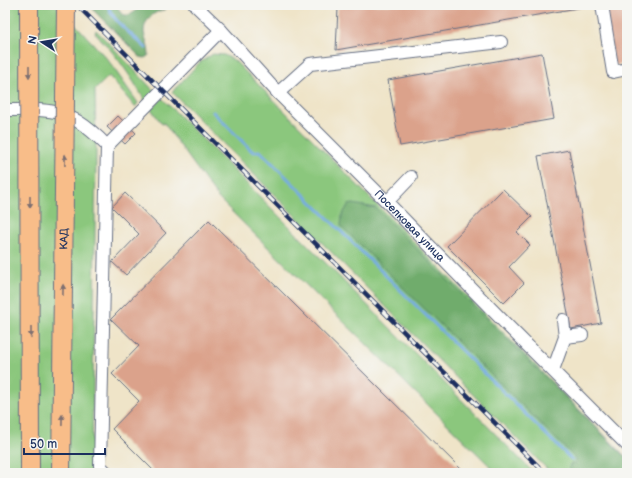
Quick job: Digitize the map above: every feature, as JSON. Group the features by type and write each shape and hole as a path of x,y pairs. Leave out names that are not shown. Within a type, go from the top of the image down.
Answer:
{"highway":[{"path":"29,5 30,473"},
{"name":"КАД","path":"61,473 66,5"}],"street":[{"name":"Поселковая улица","path":"195,5 221,30 278,93 627,445"},
{"path":"602,5 613,72 627,69"},
{"path":"107,473 100,466 107,146 221,30"},
{"path":"278,93 310,64 501,42"},
{"path":"5,110 49,110 62,113 96,134 107,146"},
{"path":"387,202 411,177"},
{"path":"553,370 565,337 563,320"},
{"path":"565,337 582,335"}],"green space":[{"path":"5,5 55,5 77,26 108,60 138,103 135,107 109,76 95,90 96,154 92,473 5,473"},
{"path":"93,5 117,5 120,12 129,15 137,10 141,5 167,5 164,10 156,13 147,20 144,28 149,55 145,58 140,57 94,11"},
{"path":"96,30 154,91 145,101 122,65 95,33"},
{"path":"213,54 224,55 234,60 627,458 627,473 551,473 172,92 199,63"},
{"path":"162,98 534,473 497,473 218,198 164,123 162,124 151,109"},
{"path":"353,204 376,208 627,459 627,473 568,473 570,464 576,463 574,457 341,226 342,216 348,205"}],"building":[{"path":"355,5 589,6 336,50 338,8"},
{"path":"604,5 627,5 627,63 614,65"},
{"path":"542,53 554,119 400,146 388,80"},
{"path":"118,116 136,133 125,144 107,127"},
{"path":"569,150 601,323 571,329 538,156"},
{"path":"503,189 532,217 517,232 530,245 509,267 524,283 504,303 447,246"},
{"path":"125,193 166,233 126,275 112,262 139,234 112,207"},
{"path":"209,220 465,473 156,473 112,429 139,401 112,374 139,346 111,319"}],"waterway":[{"path":"108,5 113,16 118,22 146,48"},
{"path":"213,112 253,152 260,151 572,460"}],"railway":[{"path":"77,5 545,473"}]}
